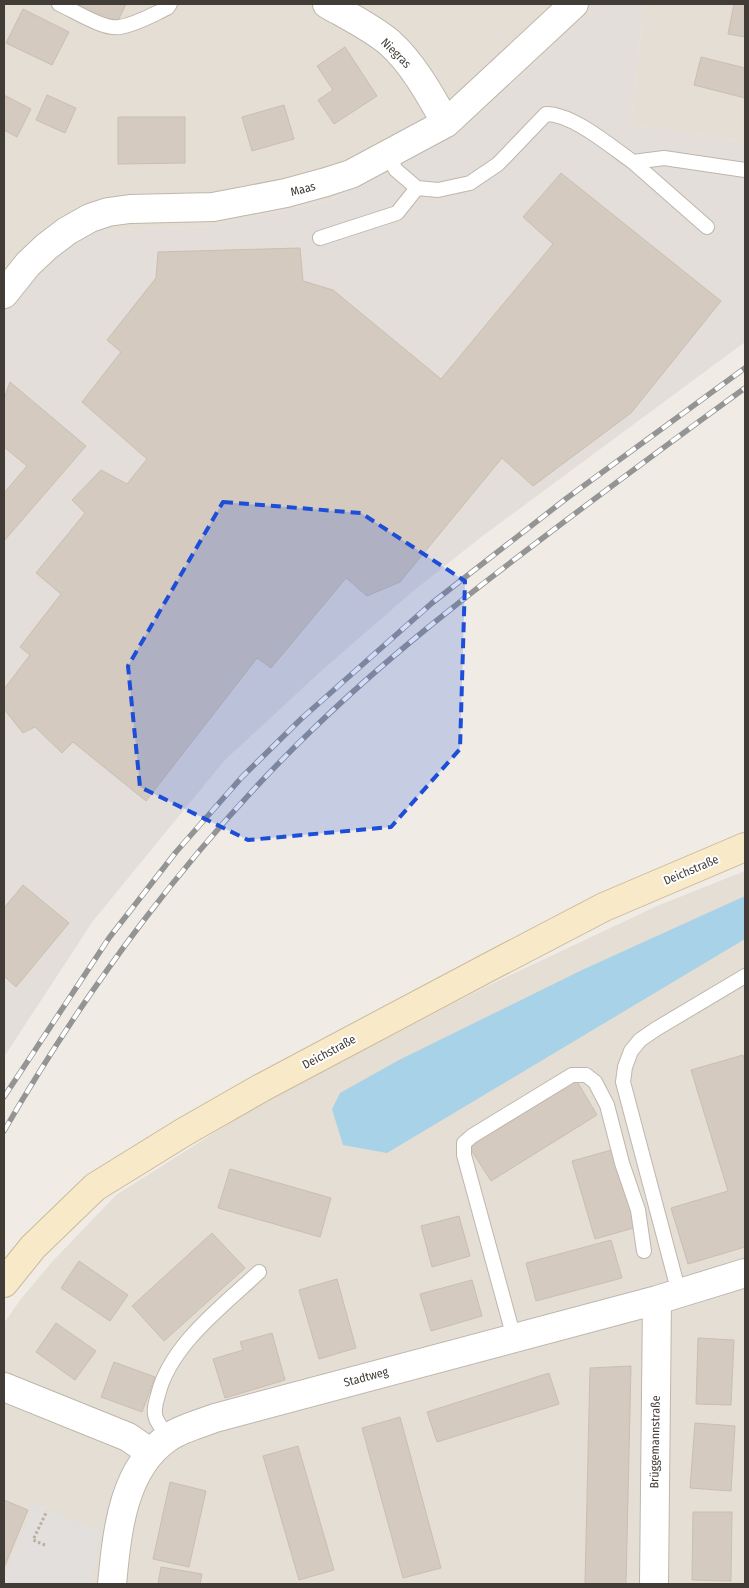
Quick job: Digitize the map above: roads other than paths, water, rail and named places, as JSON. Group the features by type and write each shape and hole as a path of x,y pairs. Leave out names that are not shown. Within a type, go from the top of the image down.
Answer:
{"main road":[{"name":"Deichstraße","path":"4,1283 32,1247 95,1187 184,1132 270,1083 604,908 745,847"}],"street":[{"name":"Niegras","path":"327,4 366,26 389,42 406,60 425,86 446,123"},
{"name":"Maas","path":"4,294 28,264 46,247 67,230 90,218 108,212 130,209 213,207 286,193 351,174 446,123 574,4"},
{"name":"Stadtweg","path":"160,1445 215,1418 668,1297 745,1273"},
{"name":"Brüggemannstraße","path":"654,1584 668,1297"},
{"path":"4,1387 128,1438 160,1445 138,1470 126,1501 120,1525 112,1584"}],"lane":[{"path":"59,4 106,26 119,28 138,22 167,8 170,4"},
{"path":"387,154 396,170 417,188 438,190 470,183 498,164 546,114 555,114 574,121 633,162 707,227"},
{"path":"633,162 664,158 745,170"},
{"path":"320,238 397,213 417,188"},
{"path":"668,1297 623,1082 625,1067 631,1051 640,1040 745,976"},
{"path":"514,1338 464,1154 464,1143 472,1136 572,1075 586,1075 596,1082 608,1105 622,1163 638,1210 644,1251"},
{"path":"160,1445 159,1424 155,1417 155,1406 160,1387 169,1366 195,1333 259,1272"}],"water":[{"path":"745,896 745,939 387,1153 343,1145 332,1109 340,1093 399,1060 582,970"}],"railway":[{"path":"4,1097 109,938 176,852 242,777 301,719 432,603 567,498 745,368"},
{"path":"4,1131 70,1024 144,921 224,822 311,731 397,653 456,605 517,557 745,388"}]}
